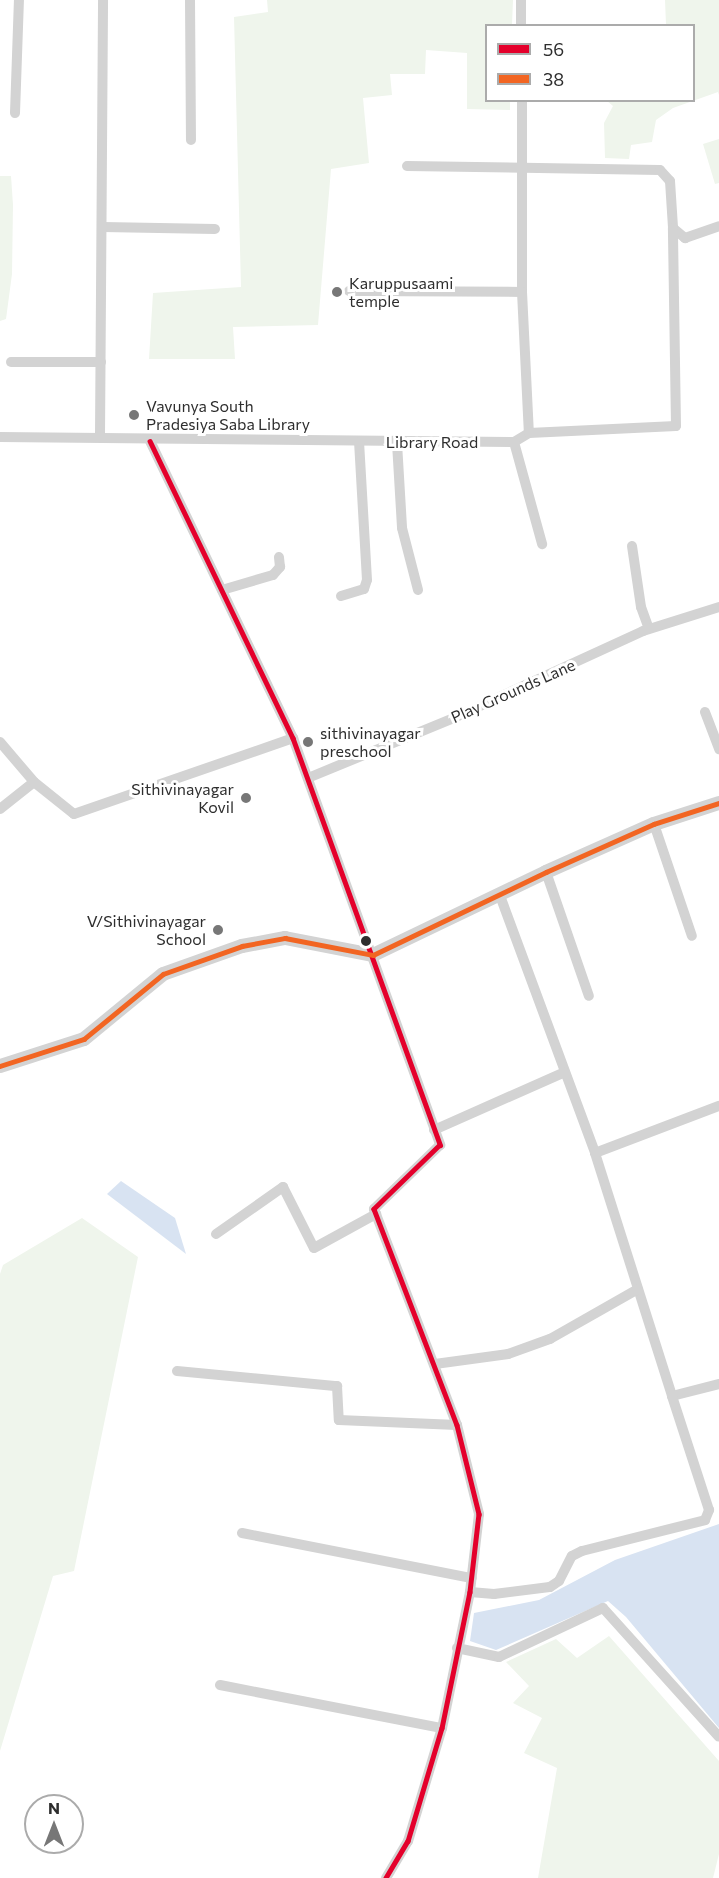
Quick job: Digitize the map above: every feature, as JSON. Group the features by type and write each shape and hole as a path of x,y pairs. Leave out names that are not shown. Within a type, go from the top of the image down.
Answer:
{"street":[{"path":"15,113 19,0"},
{"path":"100,436 103,0"},
{"path":"190,0 191,140"},
{"path":"521,0 521,24"},
{"path":"522,102 522,292 529,433"},
{"path":"407,166 522,165 660,170 670,181 673,228 676,426 529,433 514,442 542,544"},
{"path":"673,228 685,238 719,226"},
{"path":"103,227 215,229"},
{"path":"349,291 522,292"},
{"path":"11,362 101,362"},
{"name":"Library Road","path":"0,437 100,436 150,441 514,442"},
{"path":"150,441 293,738 440,1145 374,1209 457,1425 479,1514 470,1592 442,1728 408,1841 386,1878"},
{"path":"340,597 364,589 367,580 359,442"},
{"path":"397,443 402,528 418,590"},
{"path":"632,546 641,607 649,629"},
{"path":"222,590 273,575 280,567 279,557"},
{"name":"Play Grounds Lane","path":"308,778 456,717 649,629 719,607"},
{"path":"705,712 719,749"},
{"path":"0,742 34,782 74,814 293,738"},
{"path":"0,809 34,782"},
{"path":"0,1065 84,1039 163,974 242,946 285,938 372,955 499,893 654,824 719,803"},
{"path":"654,824 692,936"},
{"path":"546,872 589,996"},
{"path":"470,1592 494,1594 550,1587 559,1581 572,1556 582,1551 705,1520 709,1510 595,1153 499,893"},
{"path":"434,1130 565,1072"},
{"path":"595,1153 719,1106"},
{"path":"216,1234 284,1187 315,1248 376,1214"},
{"path":"435,1364 508,1354 550,1339 638,1288"},
{"path":"177,1371 337,1386 339,1420 457,1425"},
{"path":"672,1396 719,1384"},
{"path":"242,1533 472,1578"},
{"path":"457,1648 499,1657 603,1608 719,1737"},
{"path":"220,1685 442,1728"}],"shaded area":[{"path":"267,0 513,0 512,24 485,24 485,102 510,102 510,110 467,109 467,53 426,50 425,74 390,74 392,95 363,98 369,163 331,169 318,325 233,327 235,359 149,359 153,293 241,287 234,17 268,12"},
{"path":"665,0 719,0 719,95 718,92 695,100 695,24 666,24"},
{"path":"608,102 690,102 673,108 656,120 652,142 631,145 629,159 605,158 604,123 613,106"},
{"path":"719,139 719,183 715,184 703,144"},
{"path":"0,176 11,176 13,205 12,274 6,319 0,321"},
{"path":"82,1218 138,1257 74,1571 53,1576 0,1751 0,1274 3,1265"},
{"path":"609,1636 719,1761 719,1854 713,1878 538,1878 557,1768 524,1753 542,1718 513,1703 529,1686 506,1662 556,1639 577,1658"}],"water":[{"path":"121,1181 175,1218 186,1254 107,1194"},
{"path":"719,1524 719,1728 626,1617 608,1601 496,1650 470,1641 474,1613 539,1600 615,1560"}],"transit line":[{"name":"56","path":"150,441 293,738 440,1145 374,1209 457,1425 479,1514 470,1592 442,1728 408,1841 386,1878"},
{"name":"38","path":"0,1066 84,1039 163,974 242,946 285,938 373,955 546,872 654,824 719,803"}],"place":[{"name":"Karuppusaami temple","path":"337,292"},
{"name":"Vavunya South Pradesiya Saba Library","path":"134,415"},
{"name":"sithivinayagar preschool","path":"308,742"},
{"name":"Sithivinayagar Kovil","path":"246,798"},
{"name":"V/Sithivinayagar School","path":"218,930"}]}
